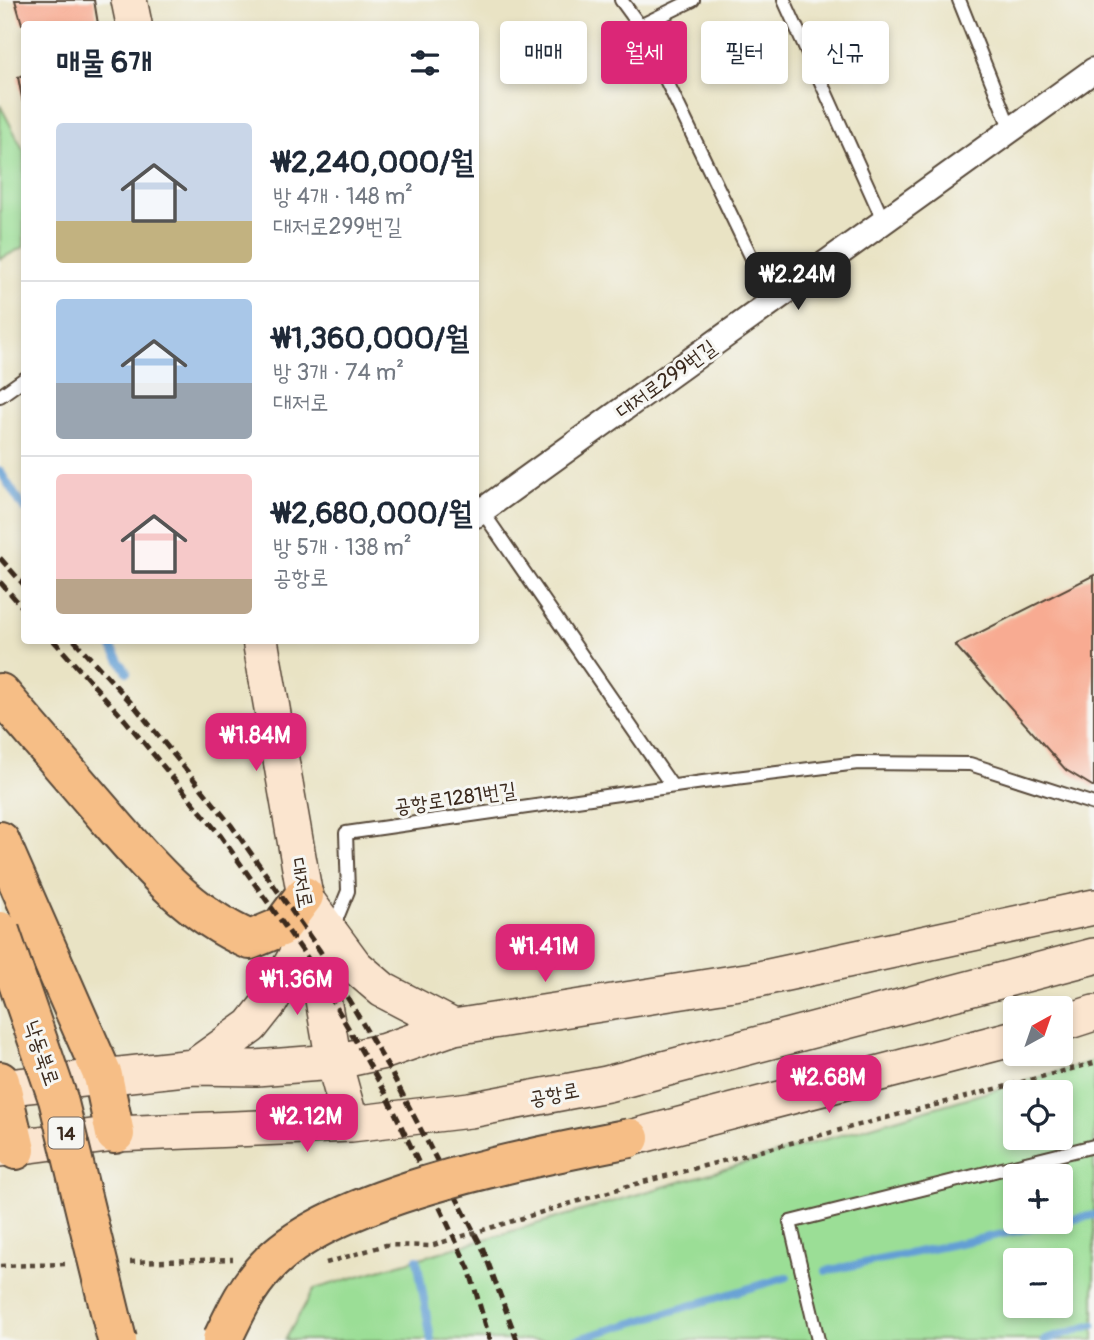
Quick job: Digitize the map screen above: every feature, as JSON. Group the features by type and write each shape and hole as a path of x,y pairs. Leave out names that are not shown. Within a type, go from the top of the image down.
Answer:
{"main road":[{"path":"129,0 133,21"},
{"name":"대저로","path":"262,644 315,920 334,1062 351,1124"},
{"path":"0,693 151,869 214,922 250,940 281,927 315,920"},
{"path":"0,841 103,1076 115,1134"},
{"path":"8,1149 1,1086 194,1067 256,1068 334,1062 385,1052 454,1027 759,979 956,939 1094,907"},
{"path":"315,920 355,966 383,990 454,1027"},
{"path":"194,1067 251,1026 270,1002 315,920"},
{"name":"낙동북로","path":"0,931 58,1099 117,1340"},
{"name":"공항로","path":"8,1149 115,1134 351,1124 470,1110 607,1084 1094,956"},
{"path":"1073,1020 1094,1013"},
{"path":"222,1340 240,1303 266,1266 317,1227 417,1189 525,1159 630,1138 1003,1041"}],"street":[{"name":"대저로299번길","path":"479,513 1094,71"}],"lane":[{"path":"621,0 636,21"},
{"path":"650,21 693,0"},
{"path":"784,0 884,222"},
{"path":"960,0 1012,130"},
{"path":"668,84 773,302"},
{"path":"0,396 21,381"},
{"path":"479,513 671,786"},
{"name":"공항로1281번길","path":"315,920 348,891 346,833 671,786 858,763 970,764 1094,804"},
{"path":"818,1340 790,1222 1094,1146"}],"path":[{"path":"316,1263 329,1264 386,1245 430,1246 628,1186 1094,1063"},
{"path":"119,1262 238,1259"},
{"path":"0,1266 79,1263"}],"green space":[{"path":"0,105 21,145 21,248 0,259"},
{"path":"1094,1061 1094,1340 285,1340 314,1289 1003,1088 1003,1150 1073,1150 1073,1080 1029,1080"}],"building":[{"path":"15,0 94,0 98,21 21,21"},
{"path":"1094,575 1094,787 1066,770 955,645"}],"waterway":[{"path":"0,471 21,504"},
{"path":"110,644 127,672"},
{"path":"826,1271 1094,1215"},
{"path":"417,1259 431,1340"},
{"path":"575,1340 787,1277"},
{"path":"1045,1340 1093,1325"}],"railway":[{"path":"0,558 21,582"},
{"path":"0,582 21,606"},
{"path":"57,644 125,720 220,835 311,963 386,1094 469,1269 490,1340"},
{"path":"78,644 135,707 231,825 320,951 391,1072 483,1249 517,1340"}]}
